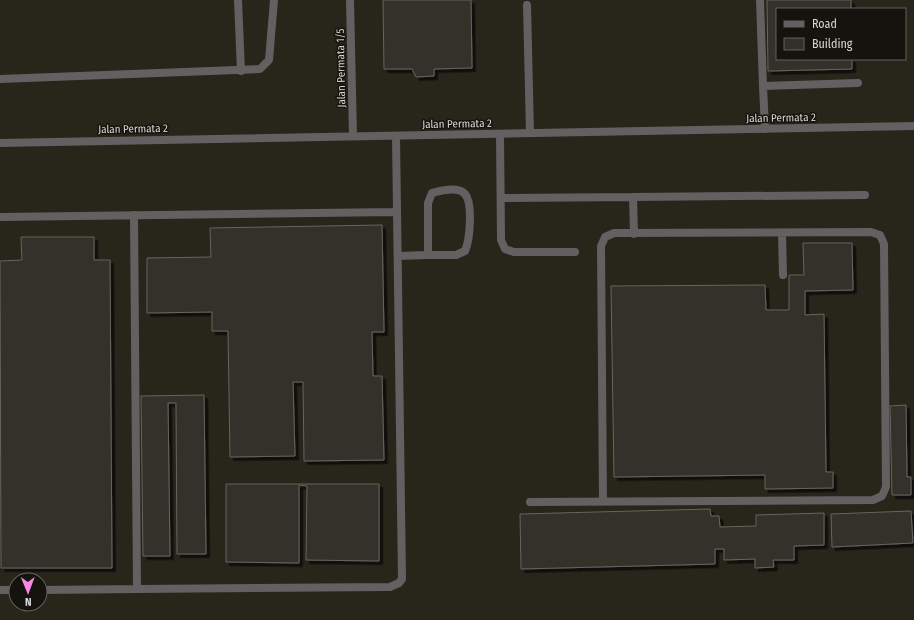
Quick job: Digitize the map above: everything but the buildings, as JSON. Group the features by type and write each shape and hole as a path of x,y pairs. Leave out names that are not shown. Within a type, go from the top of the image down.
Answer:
{"street":[{"path":"238,0 241,71"},
{"path":"0,79 241,71 260,69 269,60 274,0"},
{"name":"Jalan Permata 1/5","path":"350,0 353,136"},
{"path":"760,0 765,129"},
{"path":"527,5 530,133"},
{"path":"763,86 858,83"},
{"name":"Jalan Permata 2","path":"0,143 914,126"},
{"path":"500,134 501,240 505,249 514,252 575,252"},
{"path":"48,590 390,587 399,583 402,574 396,136"},
{"path":"398,256 456,255 465,251 469,242 469,203 465,194 461,191 441,190 432,194 428,203 428,255"},
{"path":"501,198 865,195"},
{"path":"633,197 634,234"},
{"path":"0,217 397,212"},
{"path":"134,216 137,589"},
{"path":"782,232 782,275"},
{"path":"530,502 873,500 882,496 886,487 884,244 880,235 871,232 614,233 605,237 601,246 603,501"}],"shaded area":[{"path":"0,0 914,0 914,620 0,620"}]}
